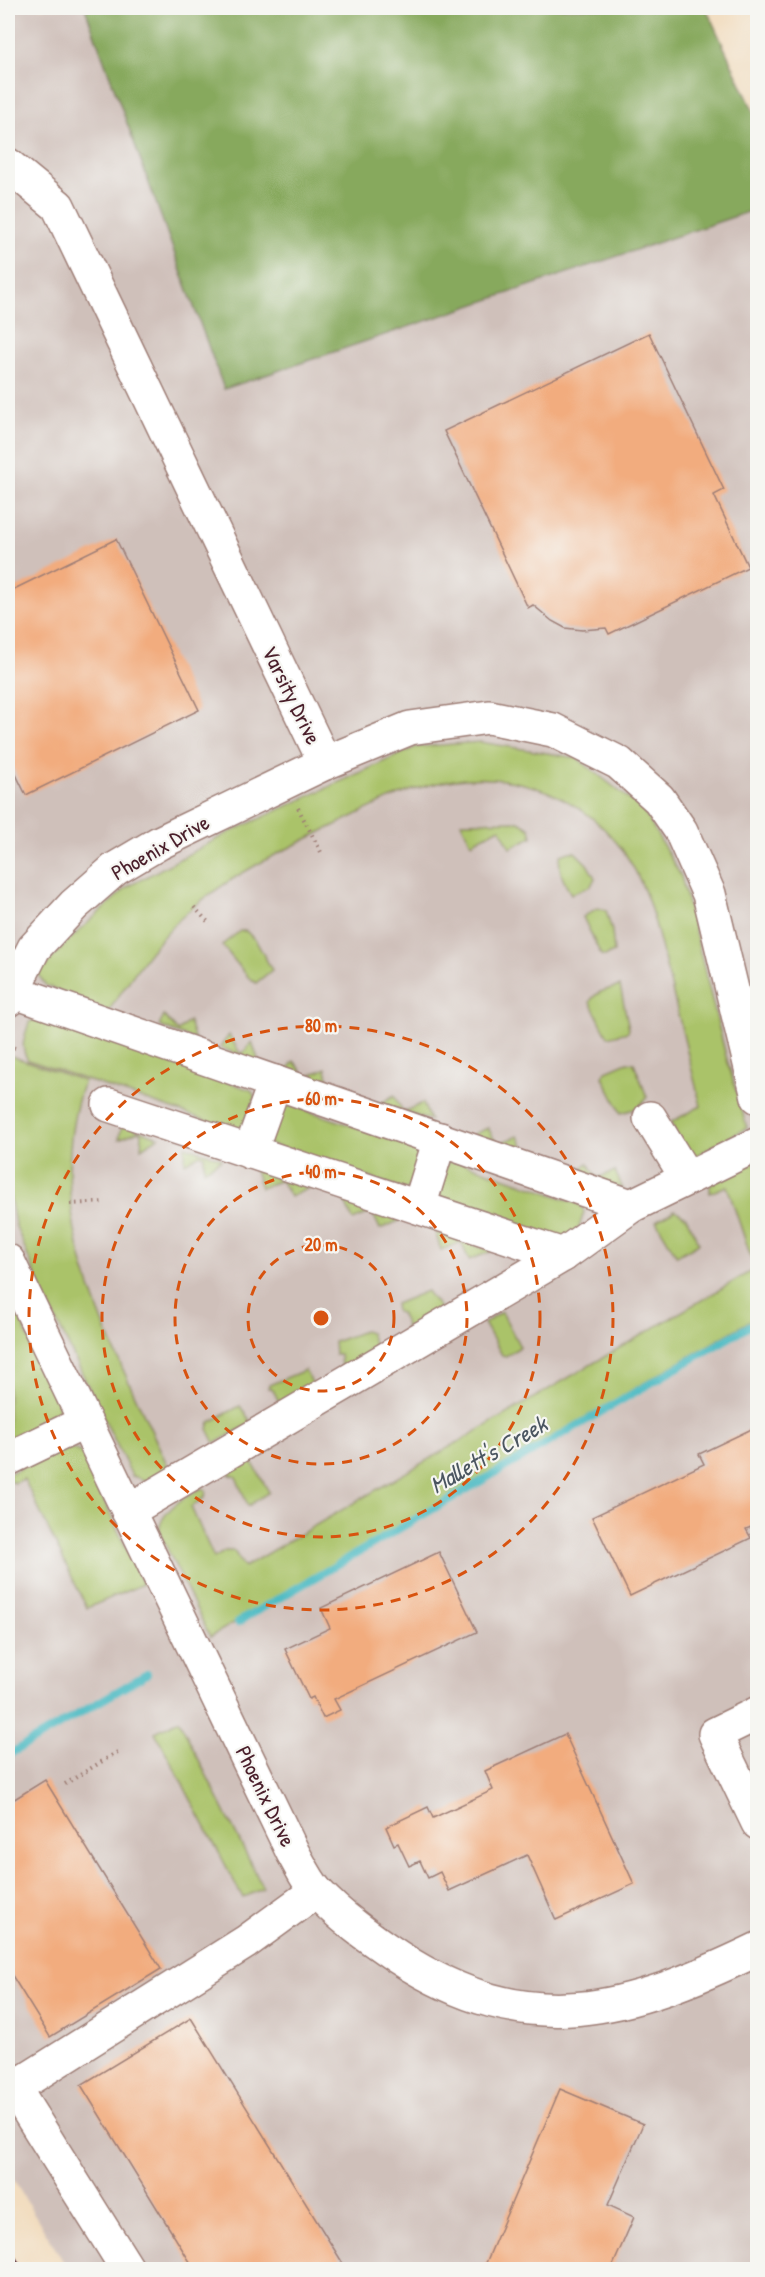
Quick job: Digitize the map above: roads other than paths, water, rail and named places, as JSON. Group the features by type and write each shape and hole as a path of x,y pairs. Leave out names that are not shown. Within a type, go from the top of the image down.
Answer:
{"street":[{"name":"Varsity Drive","path":"8,165 58,206 325,763 410,728 489,717 553,730 620,763 659,799 681,831 709,894 758,1097"},
{"name":"Phoenix Drive","path":"10,995 34,948 74,905 115,869 159,843 325,763"},
{"path":"10,995 275,1082 632,1206"},
{"path":"250,1152 275,1082"},
{"path":"109,1105 563,1255"},
{"path":"650,1119 687,1178"},
{"path":"419,1207 440,1140"},
{"path":"128,1511 563,1255 632,1206 758,1144"},
{"name":"Phoenix Drive","path":"8,1261 293,1853 316,1891 370,1938 429,1977 475,1995 535,2010 589,2008 653,1995 707,1974 758,1949"},
{"path":"8,1459 85,1422"},
{"path":"758,1713 716,1734 758,1823"},
{"path":"128,2270 11,2083 246,1942 316,1891"}],"waterway":[{"name":"Mallett's Creek","path":"238,1622 758,1321"},
{"name":"Mallett's Creek","path":"8,1755 147,1674"}],"railway":[{"path":"8,2250 20,2270"}]}
